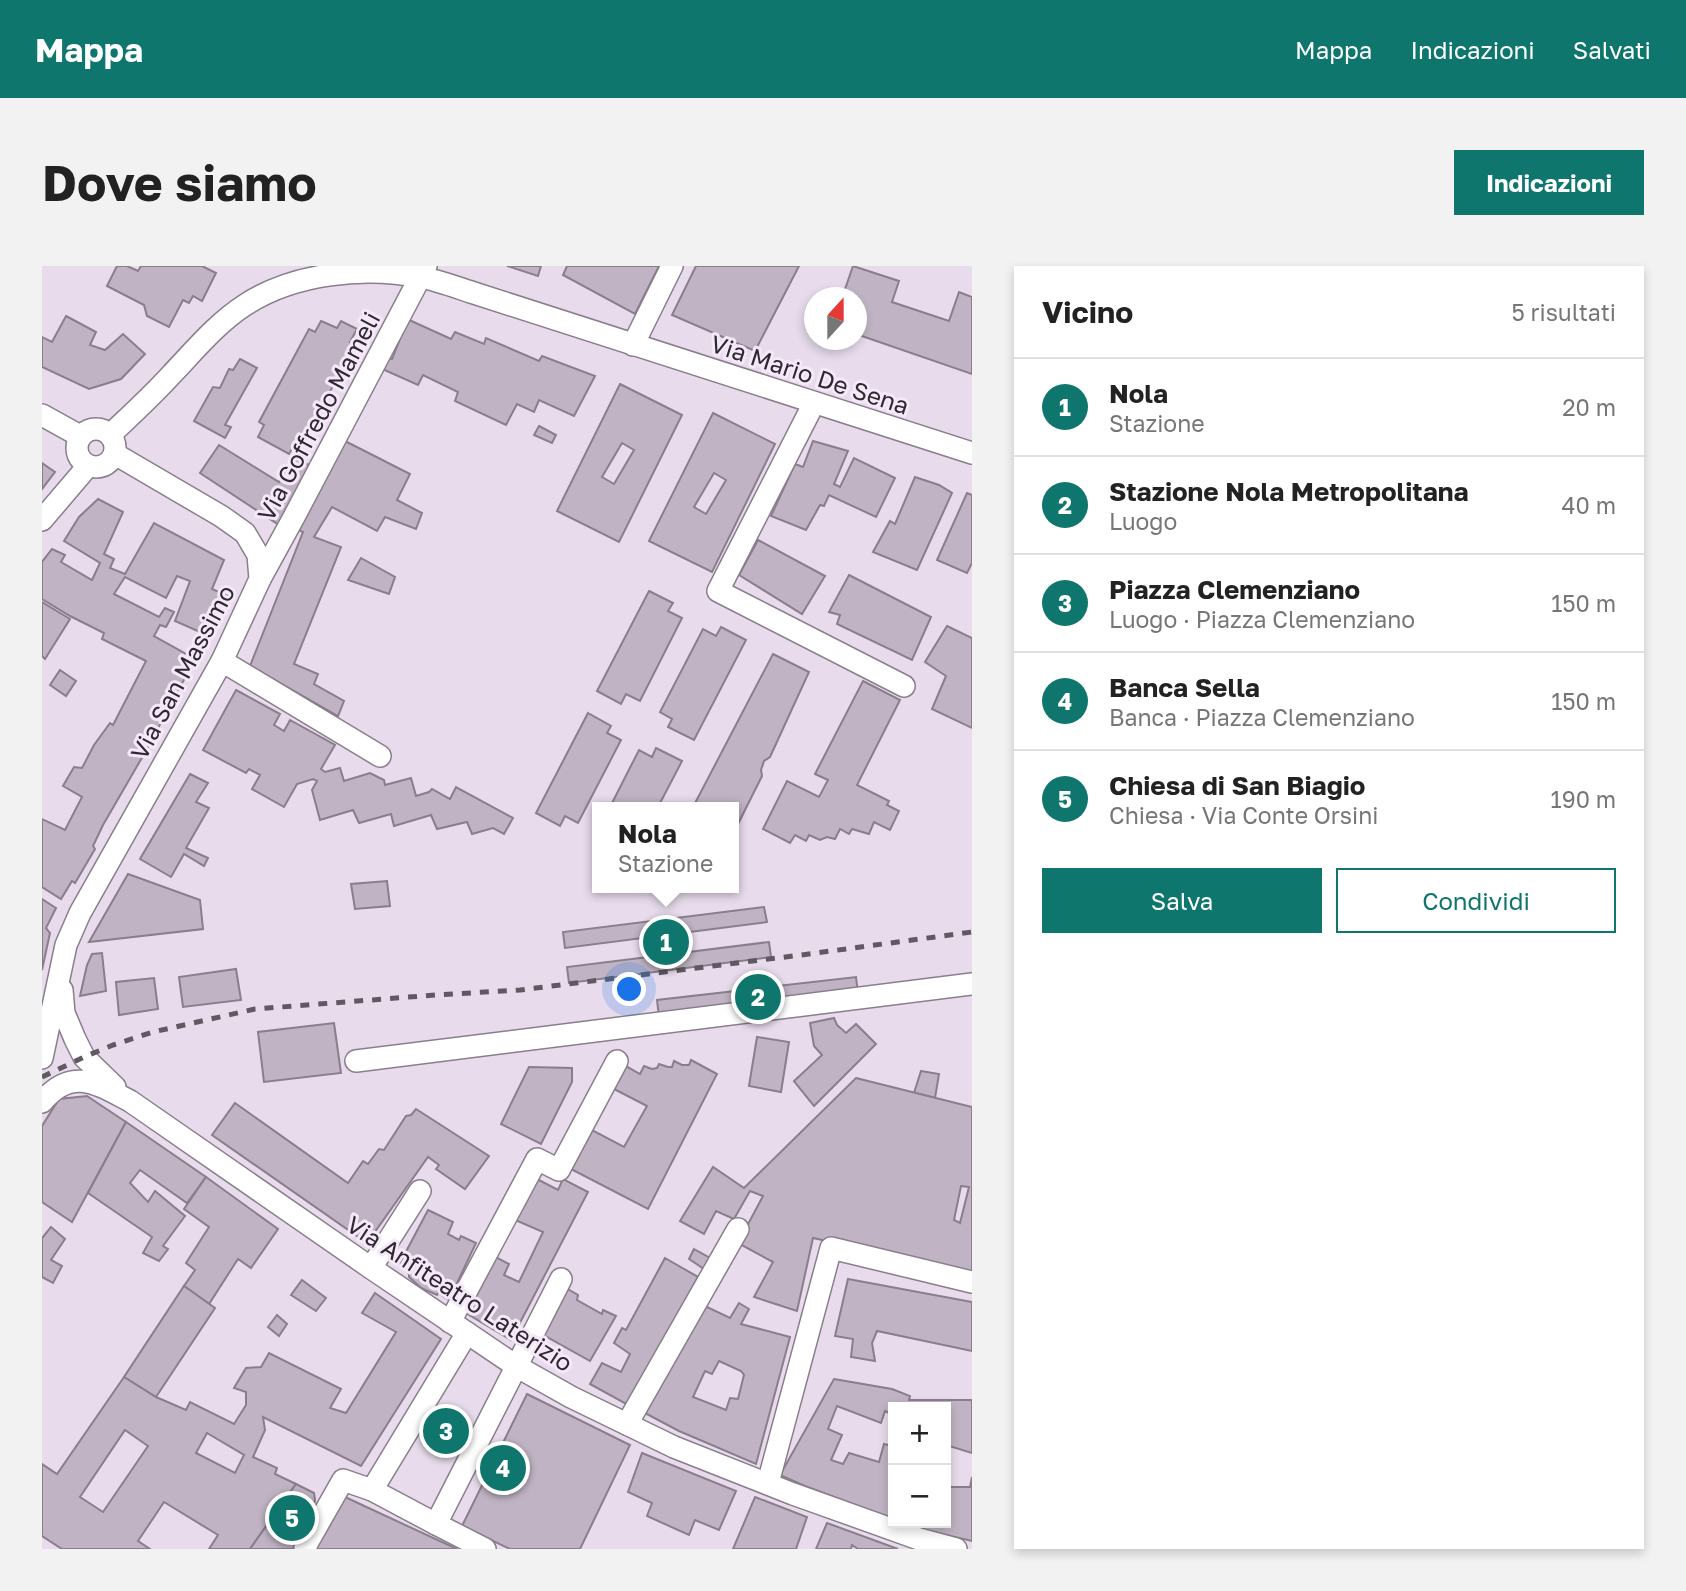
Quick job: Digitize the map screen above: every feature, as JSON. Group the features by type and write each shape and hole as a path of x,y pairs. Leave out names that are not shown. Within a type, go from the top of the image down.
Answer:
{"street":[{"path":"633,345 672,266"},
{"name":"Via Mario De Sena","path":"112,444 153,394 211,334 245,305 281,287 323,275 368,270 423,271 633,345 972,453"},
{"name":"Via Goffredo Mameli","path":"260,579 423,271"},
{"path":"814,403 718,591 904,686"},
{"path":"42,415 80,436"},
{"path":"91,429 104,430 112,444 111,461 104,467 88,466 82,462 76,450 80,436 91,429"},
{"name":"Via San Massimo","path":"42,1058 66,945 80,913 222,661 260,579 258,555 245,533 112,444"},
{"path":"42,520 88,466"},
{"path":"222,661 380,756"},
{"path":"61,970 64,1013 84,1057 130,1101"},
{"path":"356,1061 972,984"},
{"path":"372,1490 458,1327 537,1159 559,1170 617,1060"},
{"name":"Via Anfiteatro Laterizio","path":"42,1102 59,1086 75,1081 93,1082 130,1101 516,1366 571,1397 674,1447 919,1539 956,1549"},
{"path":"371,1268 420,1191"},
{"path":"627,1424 738,1229"},
{"path":"768,1483 831,1248 972,1282"},
{"path":"436,1524 561,1279"},
{"path":"305,1548 343,1480 372,1490 485,1549"}],"building":[{"path":"117,266 127,266 138,271 141,266 202,266 216,273 202,301 193,296 189,303 183,300 169,327 147,316 144,305 107,286"},
{"path":"507,266 541,266 538,276"},
{"path":"567,266 659,266 635,314 563,275"},
{"path":"696,266 799,266 755,351 672,315"},
{"path":"853,266 899,281 892,302 949,321 959,292 972,297 972,374 867,338 867,287 846,287"},
{"path":"66,316 96,332 90,345 105,350 123,334 145,354 121,379 89,389 42,367 42,337 52,342"},
{"path":"407,319 451,339 455,332 484,344 486,338 539,361 542,356 595,376 574,416 539,400 534,412 517,404 506,425 455,401 458,392 423,375 418,385 380,368 385,357 392,359 400,339 396,337"},
{"path":"321,321 337,328 341,321 357,329 350,342 355,344 302,445 296,442 289,454 258,437 264,425 259,422 309,329 315,332"},
{"path":"240,359 257,368 225,425 231,427 225,438 194,421 213,387 220,388 229,369 233,370"},
{"path":"620,384 682,415 619,542 557,511","holes":["622,443 634,450 614,484 602,477"]},
{"path":"713,413 775,444 712,572 649,541","holes":["714,473 726,480 706,514 694,507"]},
{"path":"539,426 556,435 552,443 534,435"},
{"path":"341,439 410,474 397,500 422,513 416,529 385,517 377,531 332,507 314,537 341,547 294,664 318,674 314,684 344,701 338,716 250,666 303,532 295,528"},
{"path":"813,441 848,451 834,484 840,487 854,458 895,478 876,517 829,495 806,530 771,516 795,464 803,467"},
{"path":"219,445 279,482 293,457 311,466 279,525 200,473"},
{"path":"42,463 55,472 42,489"},
{"path":"915,477 939,485 952,493 917,570 873,552 890,521 895,524"},
{"path":"967,493 972,495 972,563 967,573 937,560"},
{"path":"98,499 123,512 104,554 114,559 110,568 125,574 154,523 224,560 212,589 230,597 209,636 175,621 190,581 177,576 166,598 125,577 114,594 159,617 165,608 174,612 166,627 160,625 154,636 195,659 103,825 93,846 95,849 75,883 72,881 61,899 42,887 42,819 65,830 82,797 63,786 74,767 82,768 110,723 113,725 146,661 102,639 104,633 42,599 42,562 52,549 65,555 61,562 92,580 100,563 64,541 79,517"},
{"path":"758,540 825,576 802,614 739,575"},
{"path":"361,558 395,577 389,594 348,580"},
{"path":"849,575 931,617 912,660 837,624 840,615 829,612"},
{"path":"649,591 673,603 668,611 682,618 640,701 626,694 621,704 597,691"},
{"path":"42,602 70,619 45,659 42,656"},
{"path":"947,626 972,638 972,728 932,709 946,676 925,662"},
{"path":"721,627 746,640 694,740 668,727 672,719 660,712 703,629 716,636"},
{"path":"773,654 809,672 770,757 764,761 762,776 739,822 739,802 696,802"},
{"path":"60,670 76,681 66,696 50,685"},
{"path":"863,681 900,700 857,785 889,801 887,805 899,811 890,830 874,822 869,834 852,829 849,834 840,829 835,839 827,837 820,840 809,835 806,841 795,835 790,843 763,829 787,781 819,797 828,780 815,774"},
{"path":"236,690 280,714 274,725 284,731 290,720 335,745 321,769 325,772 340,768 344,781 370,773 384,780 385,785 411,778 416,796 432,789 450,799 456,787 513,818 504,834 493,828 472,834 467,822 437,829 431,815 394,826 391,814 359,823 353,810 320,820 312,790 317,781 313,779 297,784 284,807 252,789 260,775 249,769 246,773 203,750"},
{"path":"588,713 611,726 607,733 621,740 578,823 565,816 560,826 536,813"},
{"path":"656,748 682,761 661,802 613,802 639,750 652,757"},
{"path":"190,774 208,783 196,802 209,808 186,848 208,858 204,866 184,854 171,877 140,859"},
{"path":"128,874 200,900 203,929 89,942"},
{"path":"387,881 390,906 355,909 351,884"},
{"path":"42,899 56,908 46,928 50,933 42,970"},
{"path":"764,907 767,922 565,948 563,932"},
{"path":"769,942 771,957 569,983 567,967"},
{"path":"102,953 106,991 80,996 92,954"},
{"path":"236,969 241,1000 183,1007 179,977"},
{"path":"856,977 858,994 659,1017 657,1000"},
{"path":"154,978 158,1009 119,1015 116,982"},
{"path":"834,1018 846,1033 856,1024 876,1044 814,1106 794,1081 822,1055 814,1046 810,1023"},
{"path":"334,1023 341,1073 264,1082 258,1032"},
{"path":"757,1037 789,1042 781,1092 749,1086"},
{"path":"691,1060 717,1074 648,1209 571,1169 592,1130 624,1147 647,1106 614,1089 624,1065 640,1074 644,1066 652,1069 659,1064 672,1067 674,1061 689,1065"},
{"path":"529,1067 572,1068 572,1082 541,1144 501,1124"},
{"path":"921,1071 939,1074 935,1098 914,1093"},
{"path":"856,1078 972,1107 972,1273 813,1238 797,1311 754,1297 773,1262 738,1243 763,1196 750,1191 734,1219 716,1211 704,1234 680,1221 713,1167 744,1188","holes":["961,1186 969,1187 960,1223 954,1220"]},
{"path":"87,1096 126,1122 72,1222 42,1202 42,1126 59,1099"},
{"path":"235,1103 348,1183 363,1161 368,1164 379,1149 384,1150 406,1116 416,1109 489,1156 465,1189 436,1169 439,1165 428,1157 367,1243 212,1135"},
{"path":"126,1122 206,1177 187,1203 140,1170 130,1183 148,1202 155,1191 185,1216 163,1246 168,1249 159,1261 143,1253 152,1237 88,1193"},
{"path":"206,1177 278,1229 251,1268 238,1259 209,1304 184,1286 195,1270 186,1263 209,1227 184,1209"},
{"path":"535,1178 558,1190 563,1179 588,1192 511,1340 464,1312 494,1256 509,1264 504,1275 519,1282 543,1232 513,1219"},
{"path":"428,1210 453,1222 448,1234 459,1240 461,1236 476,1243 449,1300 438,1293 437,1295 421,1288 409,1277 400,1263"},
{"path":"51,1227 65,1239 51,1260 62,1266 53,1283 42,1277 42,1238"},
{"path":"694,1249 710,1258 704,1269 689,1259"},
{"path":"665,1258 698,1277 628,1405 590,1384 602,1363 621,1372 630,1354 614,1343 622,1328 626,1330"},
{"path":"848,1279 972,1302 972,1351 877,1331 872,1343 875,1361 851,1357 853,1339 835,1336"},
{"path":"302,1280 326,1298 316,1311 291,1295"},
{"path":"184,1286 215,1308 156,1397 124,1377"},
{"path":"566,1288 578,1295 577,1300 602,1314 603,1310 616,1316 590,1361 540,1333"},
{"path":"375,1293 441,1339 361,1466 263,1417 265,1430 253,1457 277,1468 275,1474 296,1484 250,1549 209,1549 218,1535 164,1502 138,1541 150,1549 62,1549 42,1536 42,1464 57,1474 124,1377 156,1397 186,1410 190,1402 234,1424 246,1405 246,1392 234,1388 246,1368 261,1367 269,1353 341,1389 330,1408 346,1413 396,1332 362,1313","holes":["125,1430 148,1446 103,1512 80,1497","207,1433 244,1455 235,1473 196,1453"]},
{"path":"739,1303 749,1309 741,1324 790,1337 756,1464 679,1431 643,1412 705,1306 730,1318","holes":["719,1361 744,1375 738,1399 730,1398 726,1410 693,1397 705,1371 712,1374"]},
{"path":"277,1315 287,1324 279,1336 268,1327"},
{"path":"834,1379 892,1389 910,1396 909,1400 972,1400 972,1453 951,1447 951,1402 888,1402 888,1412 885,1411 881,1423 837,1406 828,1429 842,1435 831,1460 843,1464 849,1453 879,1462 884,1444 888,1445 888,1517 780,1475"},
{"path":"527,1394 630,1445 580,1549 510,1549 462,1526"},
{"path":"642,1453 736,1491 719,1530 695,1520 689,1535 647,1516 652,1503 628,1492"},
{"path":"972,1477 972,1541 918,1528 951,1528 951,1487 970,1487"},
{"path":"296,1484 314,1493 315,1500 309,1516 315,1520 297,1549 250,1549"},
{"path":"345,1497 457,1549 311,1549"},
{"path":"755,1497 807,1517 796,1549 733,1549"},
{"path":"827,1523 898,1549 858,1549 852,1545 851,1549 816,1549"}],"railway":[{"path":"42,1077 113,1045 153,1032 255,1009 520,990 972,932"}],"place":[{"name":"Nola","path":"666,942"},
{"name":"Stazione Nola Metropolitana","path":"758,997"},
{"name":"Piazza Clemenziano","path":"446,1431"},
{"name":"Banca Sella","path":"503,1468"},
{"name":"Chiesa di San Biagio","path":"292,1518"}]}
